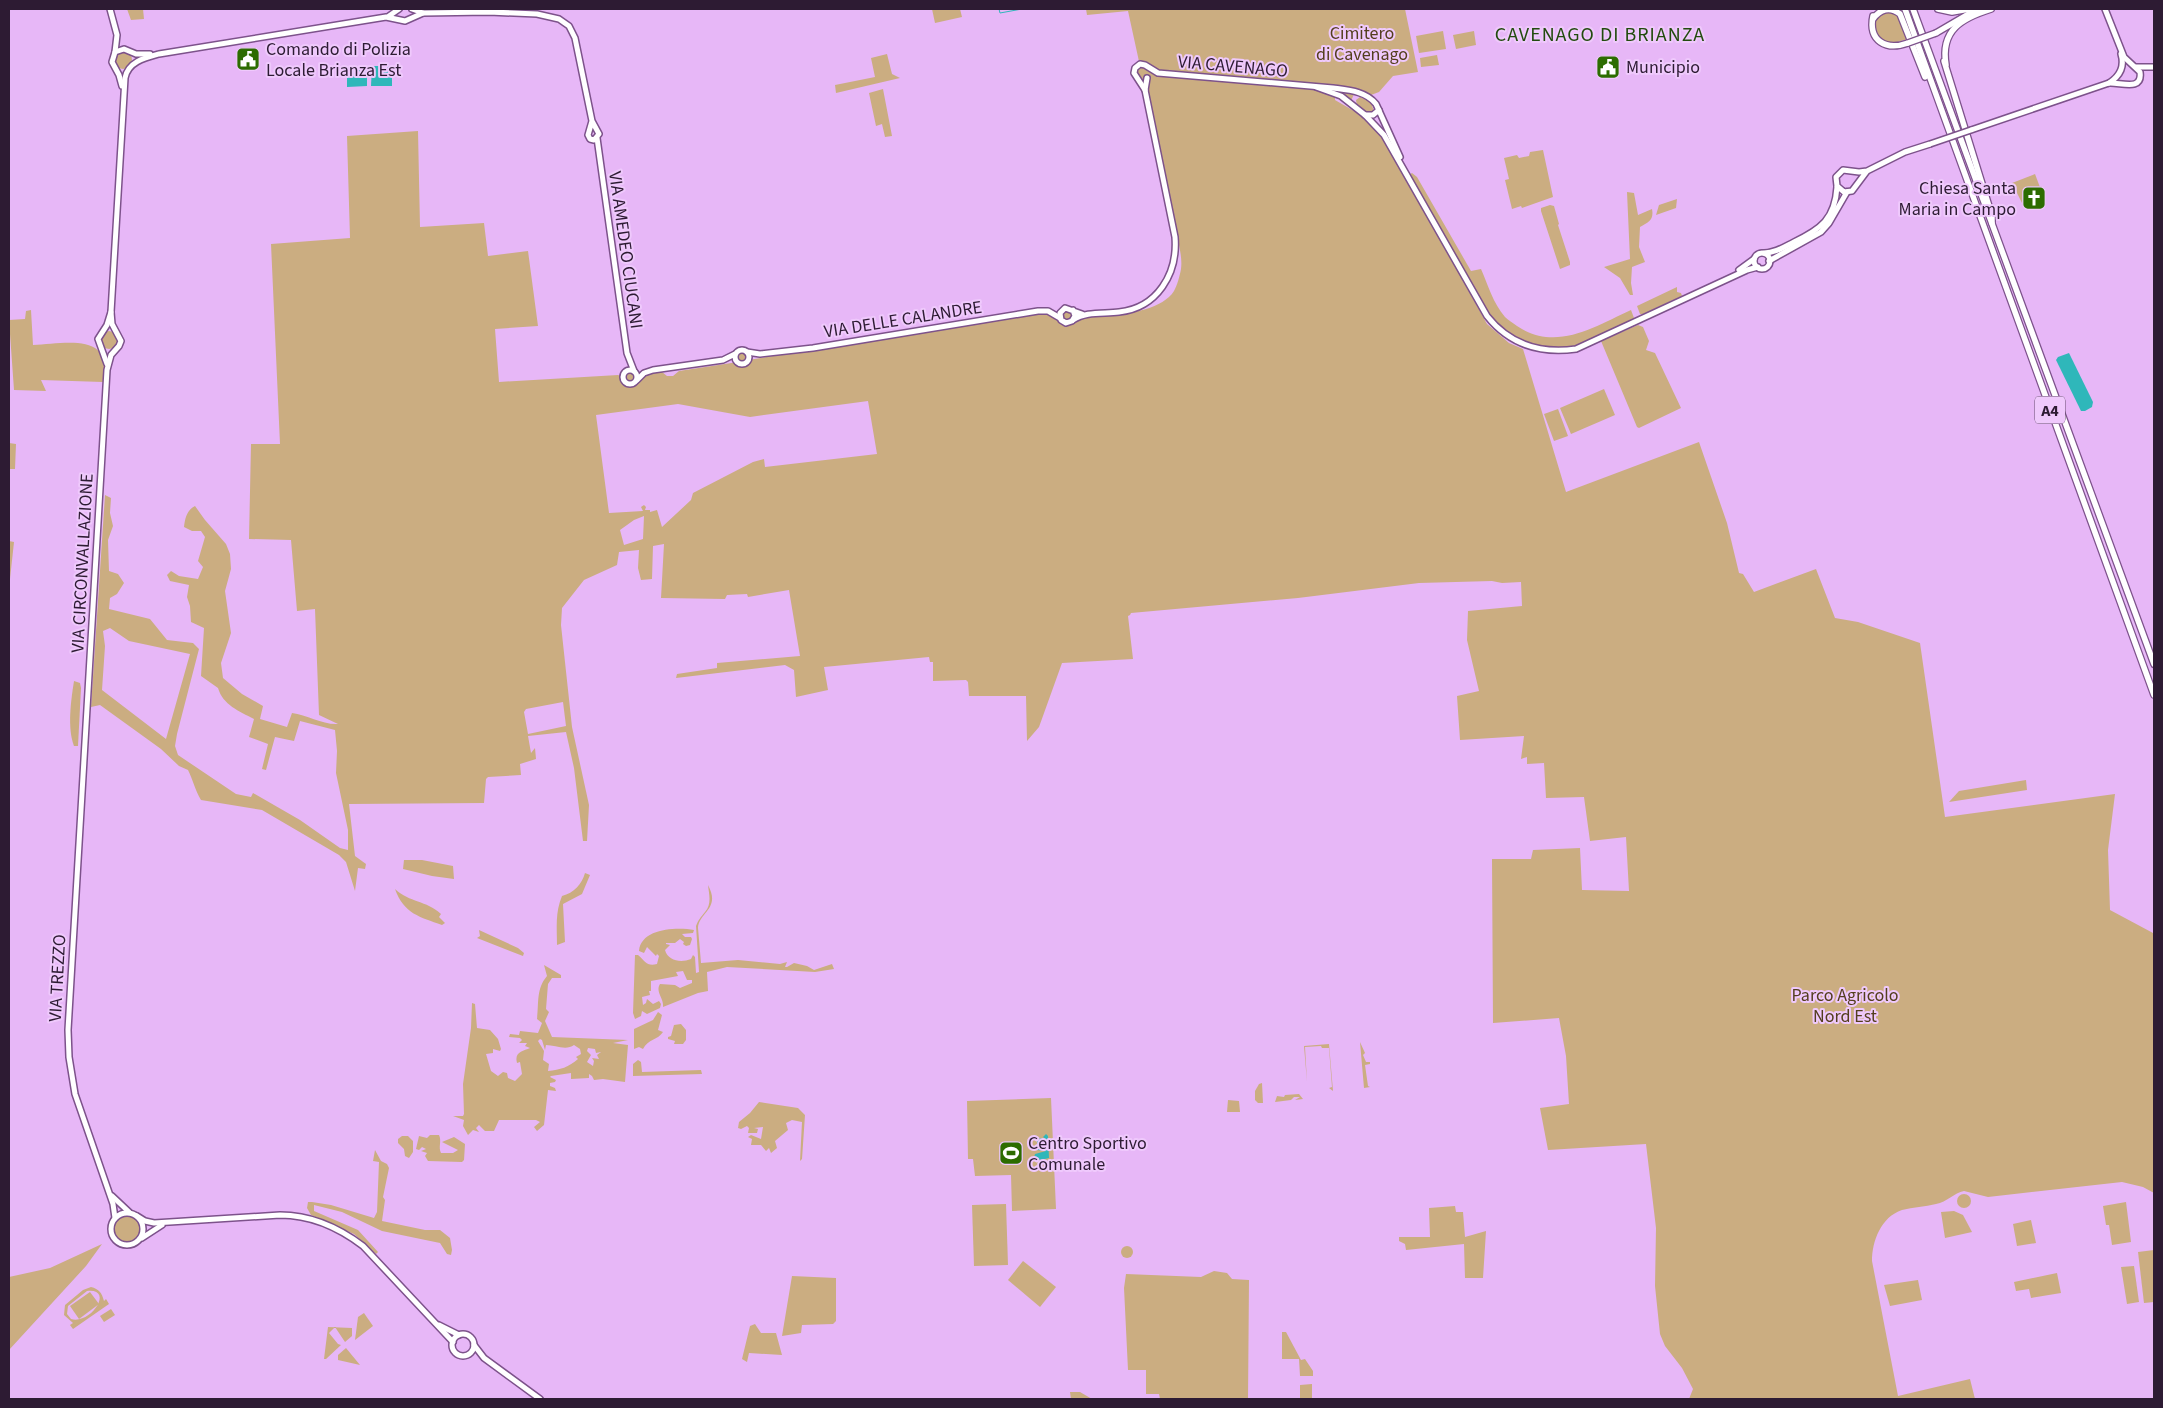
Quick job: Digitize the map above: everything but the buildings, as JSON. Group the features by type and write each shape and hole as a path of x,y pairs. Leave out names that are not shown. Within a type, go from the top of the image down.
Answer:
{"highway":[{"path":"1878,9 1873,19 1873,33 1882,43 1896,46 1936,33 1961,16 1977,9"},
{"path":"1873,19 1878,12 1886,9 1895,10 1901,15 1947,125"},
{"name":"A4","path":"1905,9 2154,695"},
{"name":"A4","path":"1913,9 1992,226 2118,560 2154,664"},
{"path":"1938,9 1956,12 1971,9"},
{"path":"1961,16 1990,9"},
{"path":"1990,9 1967,17 1955,28 1946,43 1946,65 1944,62 1992,216 1992,226"}],"main road":[{"name":"VIA CIRCONVALLAZIONE","path":"110,9 117,35 112,61 121,79 123,99"},
{"path":"398,9 398,15 401,19"},
{"path":"386,17 398,9"},
{"path":"410,18 413,14 412,9 423,13"},
{"path":"2103,9 2125,58 2140,72 2140,78"},
{"path":"2103,9 2122,57 2121,79 2126,85"},
{"path":"115,67 122,70 143,58 159,54 386,17 406,20 423,13"},
{"name":"VIA AMEDEO CIUCANI","path":"423,13 518,13 548,16 565,23 576,38 593,130 599,134 594,139"},
{"name":"VIA CIRCONVALLAZIONE","path":"107,370 114,350 120,342 120,336 112,324 111,312 123,99 125,77 134,58 117,35"},
{"path":"115,52 121,49 141,55 159,54"},
{"path":"1049,312 1066,323 1085,315 1124,311 1144,304 1162,289 1172,268 1175,237 1145,90 1134,74 1136,67 1142,64 1148,68 1150,73 1145,90"},
{"path":"2109,83 2127,66 2153,67"},
{"path":"1837,186 1841,191 1847,192 1855,189 1858,181 1867,171 1905,152 2109,83 2134,85 2153,67"},
{"name":"VIA CAVENAGO","path":"1148,68 1158,73 1316,87"},
{"name":"VIA CAVENAGO","path":"1138,79 1147,78 1158,73"},
{"path":"1316,87 1363,94 1374,101 1410,180"},
{"path":"1316,87 1338,94 1365,115 1384,135 1487,316 1518,343 1537,349 1565,351 1587,346 1747,270 1758,267 1765,268 1769,261 1823,231 1831,221 1847,192"},
{"path":"1354,106 1354,97 1363,94"},
{"path":"1365,115 1373,115 1379,110"},
{"name":"VIA AMEDEO CIUCANI","path":"593,130 588,135 594,139 598,150 628,354 638,375 637,380"},
{"path":"1725,280 1754,259 1757,254 1776,251 1811,234 1822,226 1833,208 1837,186 1836,177 1840,172 1846,170 1854,172 1867,171"},
{"path":"1854,172 1858,181"},
{"path":"1764,254 1769,261"},
{"path":"1754,259 1758,267"},
{"path":"1060,318 1061,310 1067,308 1085,315"},
{"name":"VIA DELLE CALANDRE","path":"635,371 647,372 724,360 741,350 760,354 823,346 1038,311 1061,310"},
{"path":"1073,310 1073,320"},
{"name":"VIA CIRCONVALLAZIONE","path":"84,759 107,370 103,349 99,345 98,339 104,330 111,312"},
{"path":"104,330 111,329 116,331"},
{"path":"103,349 108,351 114,350"},
{"path":"747,352 749,360"},
{"name":"VIA AMEDEO CIUCANI","path":"625,372 628,354"},
{"path":"735,354 737,363"},
{"name":"VIA DELLE CALANDRE","path":"724,360 744,364 760,354"},
{"path":"635,371 629,370 625,372 623,378 626,383 632,384 637,380"},
{"name":"VIA DELLE CALANDRE","path":"637,380 647,372"},
{"name":"VIA TREZZO","path":"84,759 68,1056 76,1094 115,1210 115,1218"},
{"name":"VIA TREZZO","path":"109,1192 129,1212"},
{"path":"170,1223 149,1223 129,1212 119,1214 110,1229 116,1241 128,1246 156,1227 170,1223 280,1214 310,1218 340,1230 363,1246 453,1342 453,1347 457,1354 463,1356 470,1353 474,1345"},
{"path":"137,1216 144,1228 139,1240"},
{"path":"436,1324 459,1335 469,1336 484,1358 540,1399"},
{"path":"453,1342 459,1335"},
{"path":"470,1353 484,1358"}],"green space":[{"path":"127,9 143,9 144,19 131,20"},
{"path":"932,9 960,9 962,17 935,23"},
{"name":"Parco Agricolo Nord Est","path":"1086,9 1405,9 1418,72 1393,76 1379,92 1371,95 1342,89 1354,94 1351,101 1335,91 1335,100 1361,115 1384,137 1487,324 1509,343 1523,349 1566,492 1699,442 1727,523 1739,573 1743,574 1754,592 1816,569 1835,618 1858,622 1920,643 1945,817 2115,794 2108,850 2110,910 2153,933 2154,939 2154,1193 2143,1187 2122,1182 1988,1197 1964,1191 1940,1203 1906,1209 1895,1213 1883,1224 1876,1238 1872,1253 1898,1396 1970,1379 1975,1399 1689,1399 1693,1389 1682,1368 1665,1346 1660,1334 1655,1286 1656,1228 1646,1144 1548,1150 1540,1108 1569,1104 1566,1056 1559,1018 1493,1023 1492,859 1531,859 1533,850 1580,848 1582,890 1629,891 1626,837 1590,841 1584,797 1546,798 1544,763 1527,764 1527,757 1521,759 1524,736 1460,740 1457,696 1479,691 1467,640 1468,611 1522,606 1521,582 1419,583 1298,598 1131,613 1128,616 1133,659 1062,663 1039,727 1027,741 1026,696 969,696 968,682 966,680 933,681 933,662 930,662 929,657 824,667 828,690 796,697 794,670 785,665 676,678 677,674 717,668 717,663 800,656 789,590 748,597 747,594 727,595 725,599 661,598 664,544 653,546 652,579 641,580 638,568 639,550 619,552 617,565 584,580 562,608 561,625 572,727 589,805 587,841 583,841 574,768 566,732 528,736 531,753 535,748 536,759 520,764 521,775 488,777 486,779 484,803 349,804 355,856 366,864 365,869 358,868 355,891 346,862 339,855 262,810 201,800 188,770 179,766 161,749 100,705 91,707 105,495 111,498 110,513 113,526 108,540 109,571 118,574 124,583 117,594 110,598 109,609 150,619 167,640 193,643 199,649 177,734 175,746 178,755 236,794 251,797 253,793 300,820 340,848 348,850 348,830 336,773 337,751 335,730 300,721 294,741 275,737 266,770 262,769 268,744 249,737 254,719 228,703 220,694 218,688 201,676 204,628 191,622 190,606 187,597 189,585 170,581 167,575 171,571 179,576 198,579 203,567 198,561 205,537 201,531 192,531 184,527 187,515 195,506 226,544 230,554 231,569 225,591 231,633 221,663 223,678 242,694 263,706 260,719 287,727 292,713 327,723 338,724 319,715 315,609 297,611 291,540 249,539 251,444 280,444 271,244 350,238 347,136 418,131 420,227 484,223 488,256 528,251 538,326 495,329 499,382 618,375 625,378 627,373 631,372 662,372 667,376 673,376 679,371 738,362 737,356 741,352 747,354 748,360 1043,312 1061,313 1066,310 1091,314 1107,314 1139,311 1166,300 1174,291 1181,269 1180,251 1142,78 1136,73 1140,66 1128,11 1087,15","holes":["868,401 877,454 765,467 764,459 753,462 693,493 691,500 662,527 657,510 650,512 650,510 645,510 646,507 644,505 641,507 643,511 609,513 596,415 678,404 750,417","644,516 643,539 624,545 620,530 634,520","110,628 129,641 190,654 166,739 102,690 105,646 103,631","563,702 566,726 528,734 524,712 526,709"]},
{"path":"1890,11 1898,16 1908,39 1890,44 1877,34 1875,26 1878,17 1883,12"},
{"path":"1443,31 1446,49 1419,53 1416,36"},
{"path":"1474,31 1476,45 1456,49 1453,35"},
{"path":"123,51 129,54 132,60 129,66 123,69 117,66 114,60 117,54"},
{"path":"887,54 892,74 900,78 836,93 835,85 875,77 871,58"},
{"path":"1437,55 1439,65 1421,67 1420,58"},
{"path":"883,89 892,136 885,137 882,124 876,126 869,93"},
{"path":"1360,97 1371,102 1374,112 1367,113 1357,106 1356,100"},
{"path":"1543,150 1553,197 1522,208 1521,206 1512,209 1505,180 1509,179 1504,158 1517,155 1519,158 1529,156 1530,152"},
{"path":"1412,173 1417,177 1471,271 1481,269 1497,306 1505,317 1517,326 1546,337 1560,337 1589,329 1631,310 1634,318 1633,321 1573,348 1546,349 1516,340 1493,321 1409,175"},
{"path":"2035,174 2044,198 2040,208 2024,207 2012,183"},
{"path":"1627,192 1634,193 1638,215 1652,209 1650,220 1640,227 1639,247 1645,262 1632,267 1631,283 1633,295 1630,295 1620,278 1604,267 1630,259"},
{"path":"1677,199 1676,208 1656,215 1659,205"},
{"path":"1550,205 1554,206 1570,262 1570,265 1560,269 1541,211 1541,208"},
{"path":"1677,287 1677,292 1681,293 1682,296 1640,314 1637,306"},
{"path":"31,310 33,345 72,343 84,344 94,348 101,355 105,366 103,382 41,380 46,391 14,390 9,320 25,319 26,311"},
{"path":"1638,325 1643,327 1649,341 1646,350 1655,353 1681,408 1639,428 1601,341"},
{"path":"109,331 115,334 118,340 115,346 109,349 103,346 100,340 103,334"},
{"path":"1604,389 1615,415 1571,434 1560,408"},
{"path":"1558,409 1568,436 1554,441 1544,414"},
{"path":"9,443 16,444 15,469 10,469 9,476"},
{"path":"9,541 14,542 10,579 9,579"},
{"path":"74,681 80,683 81,688 78,746 74,746 70,723"},
{"path":"2026,780 2027,790 1949,802 1959,791"},
{"path":"404,860 422,860 453,866 454,879 403,869"},
{"path":"585,873 590,875 582,894 563,904 565,942 557,945 557,914 562,896 577,888"},
{"path":"708,885 711,893 711,905 699,923 698,928 701,963 738,960 780,964 787,962 785,967 794,963 814,970 832,964 834,969 815,972 727,967 707,972 708,991 663,1007 658,990 660,984 675,985 680,988 692,983 692,980 687,980 683,971 676,972 678,976 651,981 650,995 642,997 643,1005 647,999 653,1004 659,1001 661,1004 660,1008 647,1014 642,1011 641,1016 635,1019 633,1013 635,955 638,955 651,965 657,964 659,956 657,954 656,956 647,947 644,953 639,951 641,943 646,938 653,933 670,929 694,930 693,933 682,934 685,937 691,937 690,945 686,946 680,939 675,943 666,943 670,945 665,950 669,957 679,961 691,959 693,955 695,957 696,973 699,972 696,926 709,906"},
{"path":"395,889 406,897 435,909 441,914 439,917 445,923 442,925 427,920 408,909"},
{"path":"479,930 518,948 524,953 523,956 477,938 480,936"},
{"path":"544,965 561,975 561,978 552,978 548,984 546,1009 549,1012 545,1021 552,1037 628,1040 613,1043 628,1045 625,1082 603,1079 594,1080 589,1074 589,1078 571,1079 571,1073 551,1076 556,1080 550,1083 550,1086 555,1088 556,1091 548,1090 544,1125 537,1131 534,1127 540,1122 536,1120 499,1120 494,1131 485,1131 479,1125 476,1128 479,1132 473,1130 468,1135 463,1126 464,1120 453,1116 463,1116 464,1114 463,1084 471,1028 472,1003 475,1004 477,1028 490,1030 498,1039 501,1049 500,1051 493,1049 493,1053 486,1054 491,1071 498,1076 503,1072 507,1073 508,1078 515,1081 522,1074 520,1062 517,1063 517,1056 520,1052 530,1048 525,1046 527,1043 519,1043 522,1040 520,1038 509,1037 510,1034 519,1035 520,1031 538,1033 542,1023 537,1019 539,996 543,981 547,976","holes":["540,1039 545,1050 546,1045 564,1048 574,1045 580,1049 581,1054 576,1057 578,1059 568,1066 548,1071 549,1064 543,1060 544,1051 538,1041","588,1048 595,1049 596,1053 601,1052 597,1055 599,1059 592,1058 594,1061 593,1066 587,1062 591,1055 587,1051"]},
{"path":"658,1012 662,1015 658,1030 663,1032 643,1049 639,1047 634,1049 634,1029 653,1020"},
{"path":"681,1024 686,1030 686,1040 683,1044 674,1044 675,1041 668,1039 668,1037 671,1036 674,1025"},
{"path":"1360,1042 1365,1053 1363,1055 1366,1062 1370,1062 1370,1064 1365,1065 1368,1086 1370,1087 1364,1088"},
{"path":"1329,1044 1333,1091 1329,1088 1332,1087 1329,1048 1322,1048 1321,1046 1305,1047 1307,1082 1304,1046"},
{"path":"638,1060 641,1062 642,1072 701,1070 702,1074 633,1076 633,1064"},
{"path":"1262,1083 1263,1103 1258,1103 1255,1100 1255,1091 1259,1084"},
{"path":"1299,1094 1303,1099 1295,1100 1300,1097 1294,1097 1291,1100 1275,1102 1277,1096 1284,1097 1285,1095"},
{"name":"Centro Sportivo Comunale","path":"1051,1098 1056,1209 1012,1211 1011,1175 975,1176 973,1159 968,1159 967,1101"},
{"path":"1228,1100 1239,1101 1240,1112 1227,1112"},
{"path":"759,1102 798,1108 805,1115 802,1159 800,1161 802,1122 792,1120 786,1123 788,1130 775,1141 777,1148 771,1153 769,1148 766,1151 761,1145 751,1145 752,1139 748,1137 751,1135 761,1139 763,1127 754,1128 758,1129 757,1133 748,1133 749,1128 747,1126 741,1129 738,1128 739,1122"},
{"path":"430,1135 439,1135 441,1153 453,1153 458,1150 442,1142 454,1137 465,1144 464,1160 462,1162 428,1161 425,1156 427,1153 421,1151 426,1149 422,1147 419,1150 416,1149 419,1136 427,1138"},
{"path":"402,1136 408,1136 413,1141 413,1152 409,1158 405,1156 404,1149 398,1143 398,1139"},
{"path":"375,1150 381,1161 387,1164 389,1168 383,1197 385,1200 382,1221 425,1230 440,1230 450,1238 451,1255 447,1254 440,1243 382,1231 342,1212 314,1205 314,1211 358,1230 378,1252 376,1254 354,1234 311,1215 307,1208 308,1202 331,1205 374,1218 377,1212 379,1162 373,1161"},
{"path":"1964,1194 1969,1196 1971,1201 1969,1206 1964,1208 1959,1206 1957,1201 1959,1196"},
{"path":"2126,1202 2131,1242 2112,1245 2109,1225 2106,1225 2103,1206"},
{"path":"1006,1204 1008,1265 974,1266 972,1205"},
{"path":"1455,1206 1456,1212 1463,1212 1465,1237 1486,1231 1483,1278 1465,1278 1464,1244 1406,1250 1405,1244 1399,1241 1399,1237 1430,1237 1429,1208"},
{"path":"1954,1211 1963,1215 1972,1232 1945,1238 1941,1212"},
{"path":"127,1215 137,1219 141,1229 137,1239 127,1243 117,1239 113,1229 117,1219"},
{"path":"2031,1220 2036,1243 2017,1246 2013,1224"},
{"path":"102,1244 86,1266 9,1350 9,1277 50,1268"},
{"path":"1125,1246 1129,1246 1133,1252 1129,1258 1125,1258 1121,1254 1121,1250"},
{"path":"2154,1250 2154,1302 2144,1303 2138,1252"},
{"path":"1023,1261 1056,1287 1040,1307 1008,1280"},
{"path":"2134,1266 2139,1302 2127,1304 2121,1267"},
{"path":"1214,1271 1227,1273 1232,1279 1249,1280 1248,1399 1160,1399 1159,1394 1146,1394 1146,1370 1128,1370 1124,1288 1126,1274 1201,1277"},
{"path":"2057,1273 2061,1293 2031,1298 2029,1289 2016,1291 2014,1282"},
{"path":"792,1276 836,1278 836,1321 833,1324 802,1325 801,1333 782,1336"},
{"path":"1918,1280 1922,1300 1890,1306 1884,1285"},
{"path":"91,1287 98,1290 104,1301 106,1299 109,1304 73,1329 70,1325 73,1323 64,1315 65,1305 83,1290","holes":["87,1291 95,1292 99,1295 100,1300 92,1312 86,1317 71,1319 67,1314 68,1306"]},
{"path":"90,1292 99,1304 79,1319 70,1306"},
{"path":"111,1309 115,1315 104,1322 100,1316"},
{"path":"364,1313 373,1326 355,1340 358,1317"},
{"path":"755,1324 761,1333 776,1333 782,1355 749,1353 747,1362 742,1359 750,1326"},
{"path":"328,1327 335,1327 329,1333 341,1345 324,1359"},
{"path":"335,1327 352,1328 352,1336 345,1342"},
{"path":"1282,1332 1286,1332 1301,1360 1305,1359 1313,1371 1313,1376 1300,1376 1299,1359 1282,1359"},
{"path":"346,1348 360,1365 338,1360 338,1355"},
{"path":"1312,1384 1312,1399 1300,1399 1300,1385"},
{"path":"1070,1392 1080,1392 1092,1399 1071,1399"}],"shaded area":[{"path":"372,66 392,66 392,86 371,86"},
{"path":"347,67 367,67 367,86 347,87"},
{"path":"2069,353 2093,402 2092,407 2085,411 2081,411 2056,360 2058,357"},
{"path":"1046,1134 1048,1136 1049,1158 1036,1161 1034,1158 1035,1154 1046,1151 1037,1150 1037,1139 1042,1138 1043,1145 1043,1142 1047,1140 1043,1137"}],"waterway":[{"path":"999,9 1000,13 1022,9"}],"place":[{"name":"Comando di Polizia Locale Brianza Est","path":"248,59"},
{"name":"Municipio","path":"1608,67"},
{"name":"Chiesa Santa Maria in Campo","path":"2034,198"},
{"name":"Centro Sportivo Comunale","path":"1011,1153"}],"district":[{"name":"CAVENAGO DI BRIANZA","path":"1600,34"}],"park label":[{"name":"Cimitero di Cavenago","path":"1362,43"}]}
